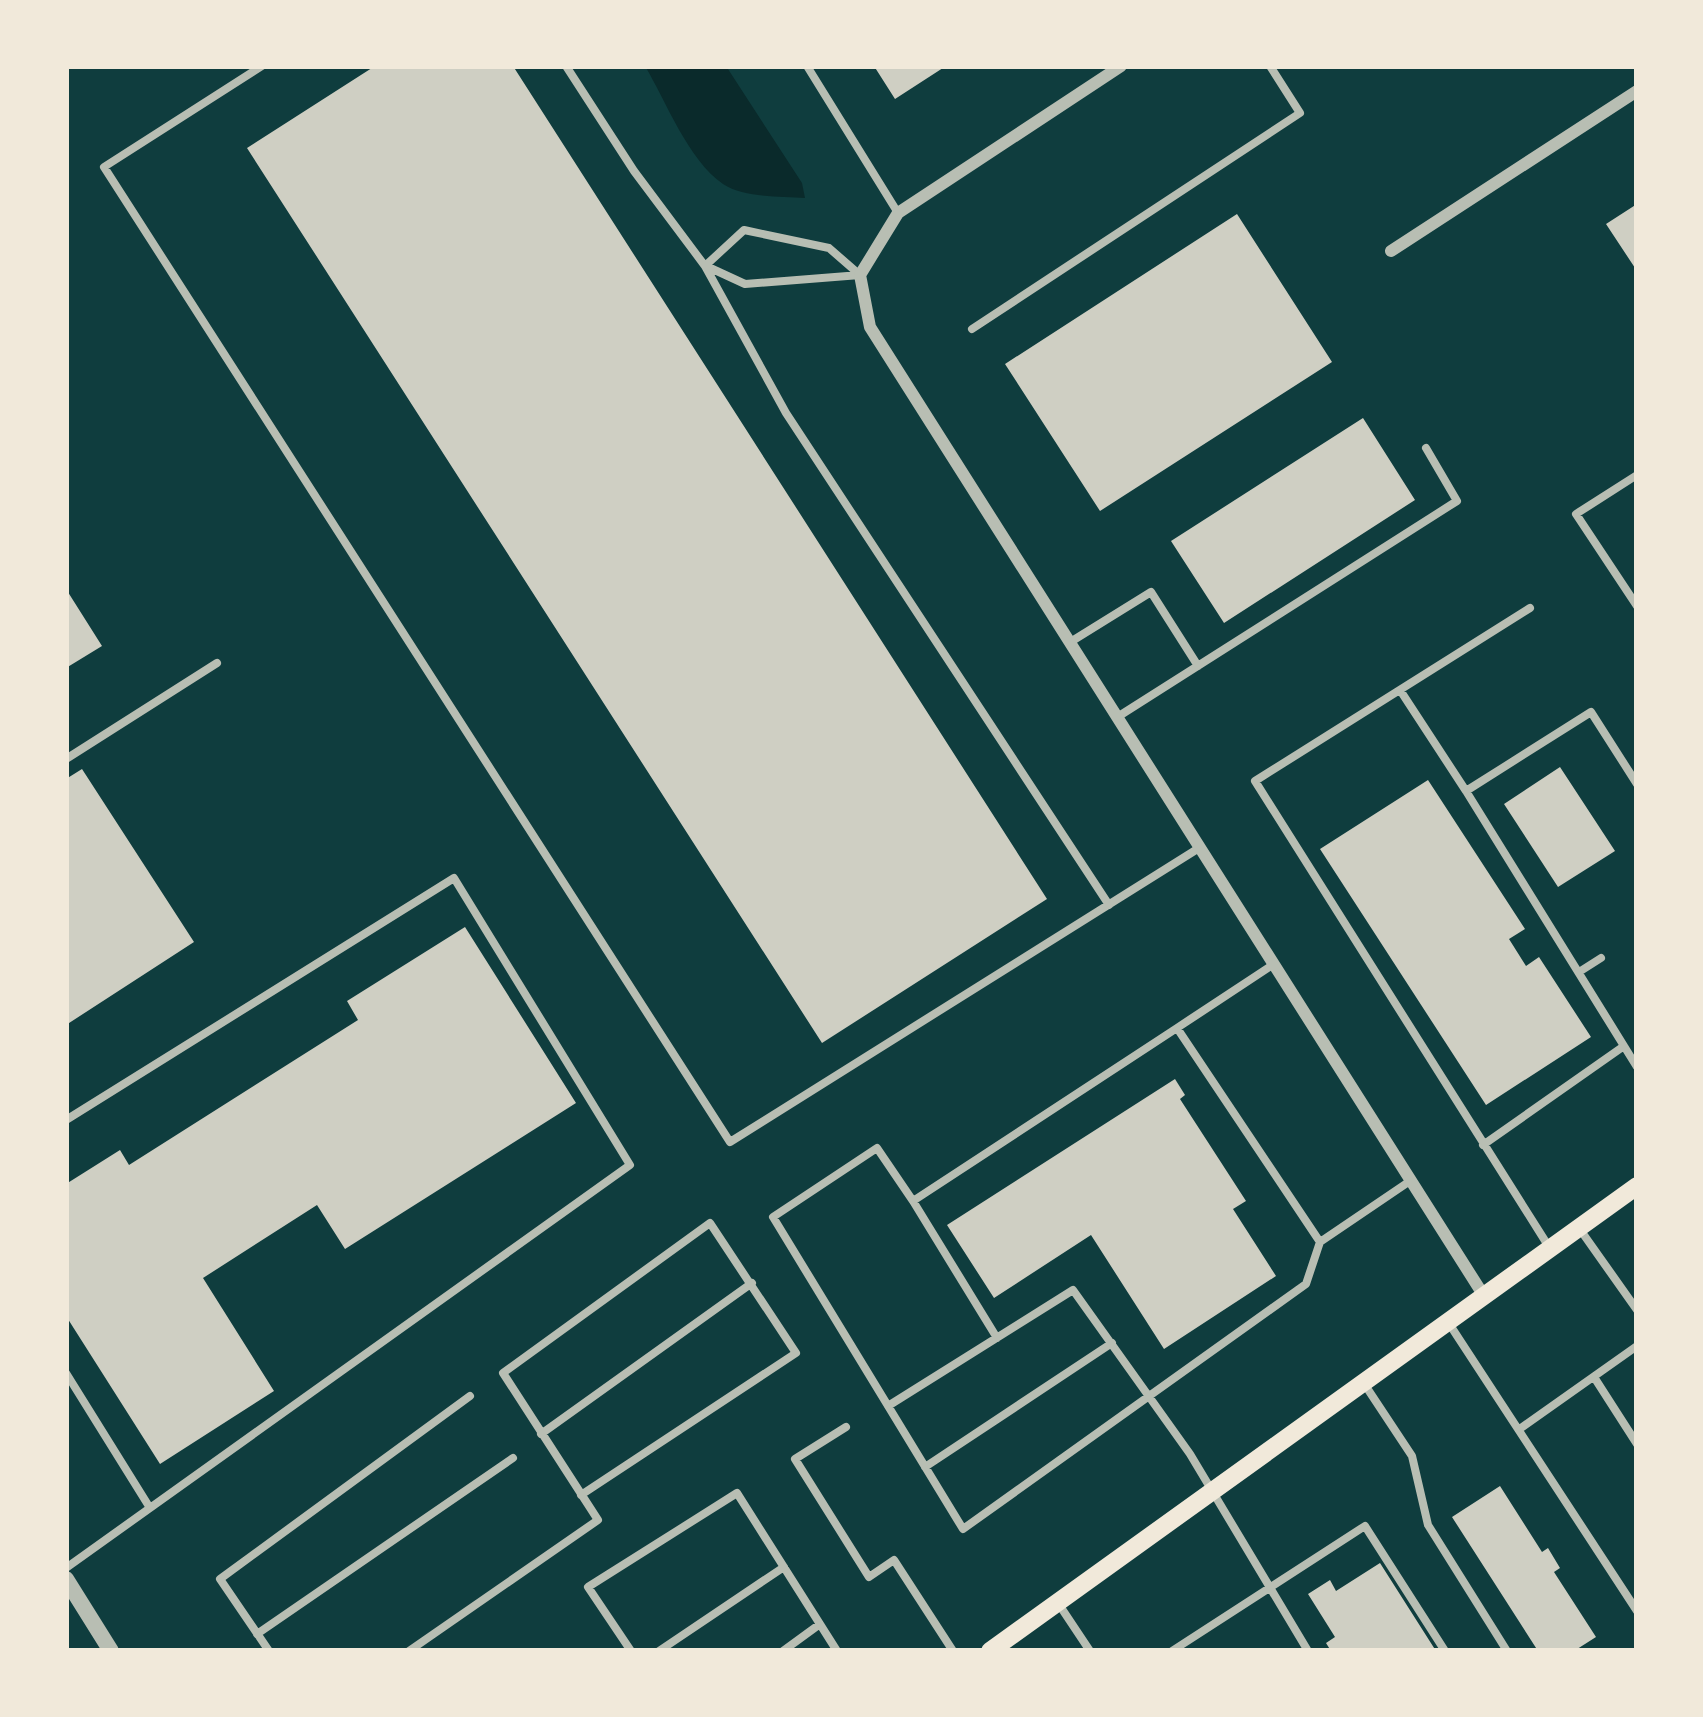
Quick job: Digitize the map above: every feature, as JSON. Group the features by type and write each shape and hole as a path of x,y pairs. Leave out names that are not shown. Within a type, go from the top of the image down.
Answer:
{"main road":[{"path":"995,1649 1637,1186"}],"street":[{"path":"1121,66 898,213 863,269 870,327 1203,845 1484,1296"},
{"path":"1391,251 1637,91"},
{"path":"66,1580 111,1651"}],"lane":[{"path":"262,66 104,166 730,1142 1203,845"},
{"path":"566,66 634,171 705,266 786,413 1109,905"},
{"path":"808,66 898,213"},
{"path":"972,329 1300,113 1270,66"},
{"path":"705,266 744,230 829,248 863,269"},
{"path":"705,266 746,284 863,269"},
{"path":"1119,716 1457,501 1426,448"},
{"path":"1637,475 1576,514 1637,606"},
{"path":"1072,641 1151,592 1198,666"},
{"path":"1530,608 1256,781 1550,1248"},
{"path":"66,759 217,664"},
{"path":"1400,690 1637,1067"},
{"path":"1466,791 1591,712 1637,784"},
{"path":"66,1120 454,878 630,1165 66,1568"},
{"path":"1579,972 1601,958"},
{"path":"913,1201 1276,963"},
{"path":"1177,1028 1320,1242"},
{"path":"1483,1145 1624,1046"},
{"path":"997,1338 877,1148 773,1217 963,1529 1306,1285 1320,1242 1411,1180"},
{"path":"409,1651 598,1520 581,1495 503,1373 710,1223 796,1353 581,1495"},
{"path":"1579,1228 1637,1310"},
{"path":"542,1434 752,1283"},
{"path":"888,1406 1073,1290 1150,1396 1308,1651"},
{"path":"1448,1322 1637,1611"},
{"path":"925,1467 1112,1343"},
{"path":"1521,1428 1637,1346"},
{"path":"66,1373 150,1508"},
{"path":"1594,1377 1637,1444"},
{"path":"1363,1383 1412,1456 1427,1525 1507,1651"},
{"path":"269,1651 220,1579 470,1396"},
{"path":"845,1426 795,1459 869,1577 894,1560 953,1651"},
{"path":"257,1634 513,1458"},
{"path":"631,1651 588,1587 737,1493 837,1651"},
{"path":"1172,1651 1365,1526 1444,1651"},
{"path":"658,1651 784,1567"},
{"path":"1058,1602 1090,1651"},
{"path":"783,1651 820,1624"}],"water":[{"path":"645,66 726,66 802,183 805,198 752,194 723,184 688,145"}],"building":[{"path":"375,66 513,66 1047,899 822,1043 247,148"},
{"path":"874,66 946,66 895,99"},
{"path":"1637,204 1637,271 1606,224"},
{"path":"1237,214 1332,362 1100,511 1005,364"},
{"path":"1363,418 1415,500 1224,623 1171,541"},
{"path":"66,589 102,646 66,668"},
{"path":"1560,767 1615,851 1558,887 1504,804"},
{"path":"82,769 194,942 66,1025 66,779"},
{"path":"1428,780 1525,929 1509,939 1526,966 1539,957 1591,1037 1486,1105 1320,849"},
{"path":"465,927 576,1103 345,1249 317,1205 203,1278 274,1391 160,1464 66,1316 66,1184 120,1150 129,1165 358,1020 347,1001"},
{"path":"1175,1079 1185,1095 1180,1099 1246,1201 1233,1209 1276,1276 1164,1349 1091,1235 994,1298 947,1225"},
{"path":"1500,1486 1542,1552 1548,1548 1560,1568 1554,1572 1596,1637 1574,1651 1538,1651 1452,1517"},
{"path":"1380,1563 1436,1651 1331,1651 1326,1643 1335,1637 1308,1594 1330,1580 1336,1591"}]}
